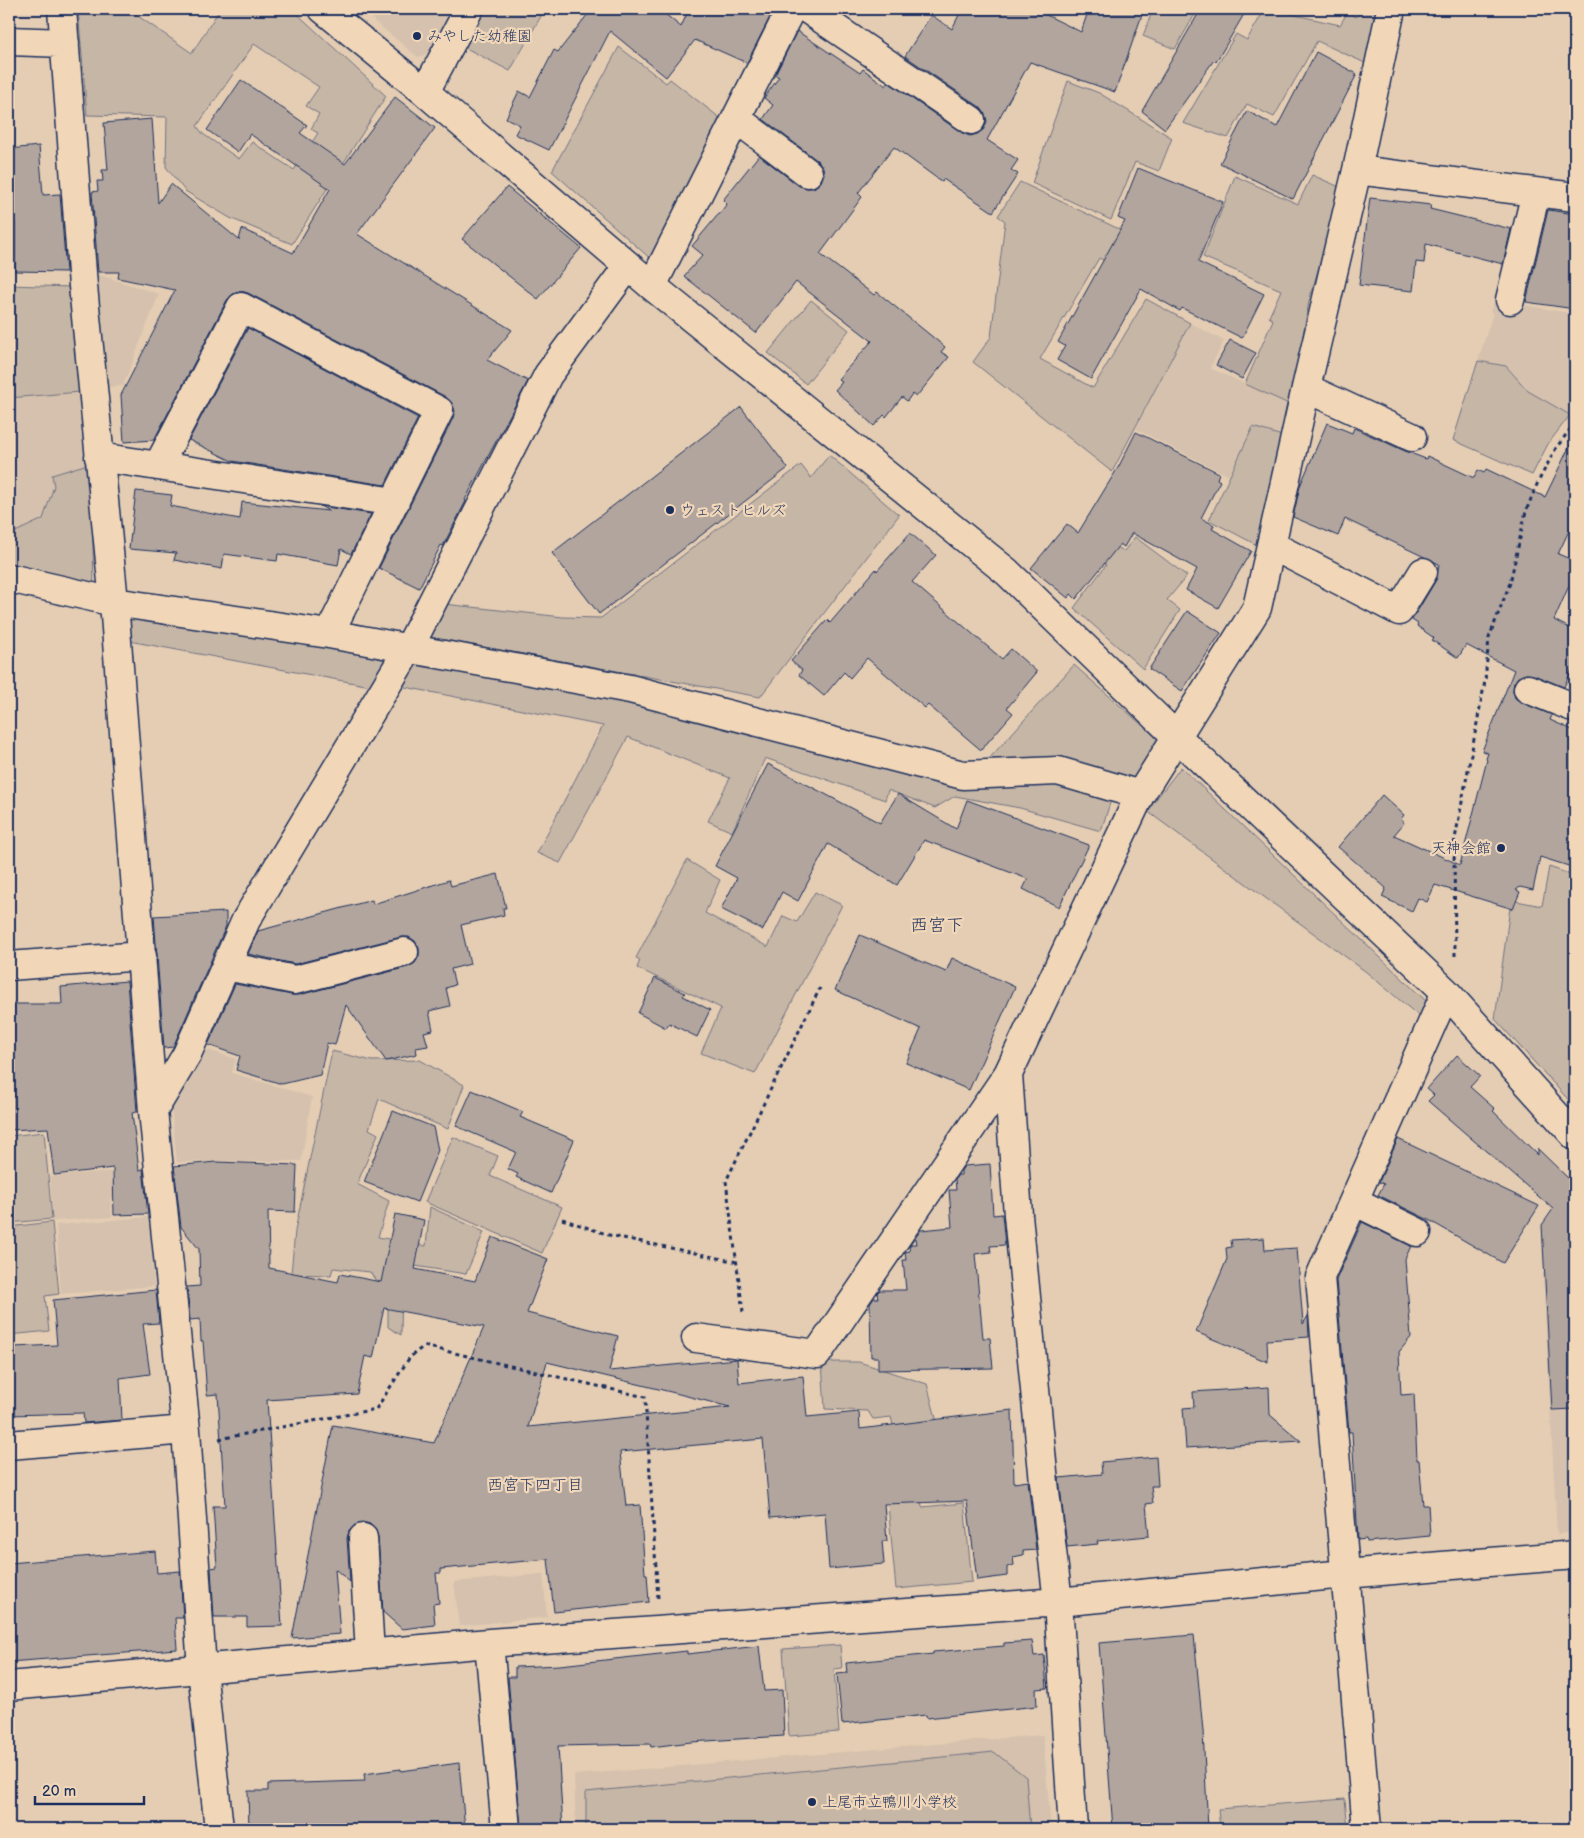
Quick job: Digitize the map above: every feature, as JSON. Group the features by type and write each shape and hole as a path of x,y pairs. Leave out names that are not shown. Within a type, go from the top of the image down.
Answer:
{"street":[{"path":"62,9 83,286 114,602 153,1110 186,1438 202,1668 219,1829"},
{"path":"425,92 469,9"},
{"path":"652,286 791,9"},
{"path":"807,9 971,120"},
{"path":"696,1338 817,1354 1008,1074 1140,796 1258,608 1306,388 1357,170 1391,9"},
{"path":"337,14 425,92 652,286 1007,572 1176,736 1446,992 1575,1136"},
{"path":"9,41 65,43"},
{"path":"737,119 808,173"},
{"path":"1357,170 1575,197"},
{"path":"1510,300 1536,192"},
{"path":"153,1110 187,1054 246,920 409,648 548,375 628,266"},
{"path":"158,466 241,307 439,411 329,634"},
{"path":"1306,388 1412,437"},
{"path":"99,456 395,502"},
{"path":"1271,545 1399,611 1423,572"},
{"path":"9,578 114,602 329,634 630,689 964,776 1058,771 1140,796"},
{"path":"1528,689 1575,708"},
{"path":"226,966 295,980 404,952"},
{"path":"9,966 142,956"},
{"path":"1367,1829 1320,1277 1446,992"},
{"path":"1008,1074 1018,1225 1058,1602 1073,1829"},
{"path":"1354,1201 1417,1232"},
{"path":"9,1445 186,1438"},
{"path":"363,1538 370,1653"},
{"path":"9,1686 489,1643 1058,1602 1345,1574 1575,1555"},
{"path":"489,1643 506,1829"}],"path":[{"path":"1446,992 1456,973 1454,844 1485,681 1489,638 1510,584 1526,511 1538,482 1556,448 1575,423"},
{"path":"747,1345 726,1181 820,988"},
{"path":"562,1219 609,1235 737,1262"},
{"path":"186,1438 376,1408 410,1357 424,1346 645,1397 660,1631"}],"shaded area":[{"path":"78,9 138,9 135,14 192,53 220,9 292,9 386,96 292,244 230,218 185,191 166,167 167,117 87,115","holes":["254,44 319,87 306,106 319,114 311,129 318,133 294,170 252,142 239,159 203,134 197,126"]},
{"name":"みやした幼稚園","path":"370,9 456,9 434,52 418,57 374,21"},
{"path":"481,9 545,9 510,71 462,46"},
{"path":"1153,9 1198,9 1175,49 1143,36"},
{"path":"1252,9 1283,9 1282,12 1340,25 1347,13 1357,17 1360,9 1383,9 1365,63 1317,41 1274,117 1247,104 1228,138 1183,123 1236,34 1247,40 1262,14"},
{"path":"619,47 666,83 670,79 720,118 653,261 552,171"},
{"path":"1068,81 1099,93 1172,138 1159,171 1135,162 1111,220 1032,183"},
{"path":"1312,175 1342,188 1309,301 1291,405 1245,384 1273,320 1269,317 1281,290 1203,257 1235,176 1298,204"},
{"path":"1020,182 1203,269 1111,264 1099,258 1040,359 1093,388 1146,299 1190,323 1112,472 973,362 991,337 1005,221 998,216"},
{"path":"96,274 159,294 123,386 101,387"},
{"path":"9,285 71,287 80,392 9,398"},
{"path":"811,300 849,330 806,384 768,353"},
{"path":"1495,300 1575,314 1575,408 1570,415 1528,391 1507,366 1478,361 1493,313 1490,312"},
{"path":"1190,323 1224,341 1210,368 1291,405 1282,436 1253,427 1229,476 1136,429"},
{"path":"1478,361 1506,366 1528,391 1570,415 1548,444 1532,475 1453,440"},
{"path":"80,392 91,463 54,486 43,519 9,535 9,398"},
{"path":"1253,427 1282,436 1257,545 1209,520"},
{"path":"829,455 899,515 760,697 429,637 444,604 563,617 601,618 801,465 811,478"},
{"path":"91,463 94,587 9,567 9,535 43,519 54,486 52,475"},
{"path":"1135,537 1187,576 1167,600 1180,610 1143,669 1074,608 1106,565 1096,557 1113,545 1124,551"},
{"path":"128,612 387,654 392,661 376,687 129,641"},
{"path":"413,658 626,696 955,784 1056,779 1111,800 1101,831 1020,808 955,796 935,808 888,790 885,800 765,758 732,832 708,821 730,778 628,737 560,863 537,853 603,726 400,686"},
{"path":"1074,665 1159,740 1132,784 987,761"},
{"path":"1181,767 1429,1004 1420,1017 1365,971 1147,811"},
{"path":"687,860 720,880 705,913 768,947 783,916 797,922 815,892 842,905 755,1074 701,1053 721,1008 637,968 640,960 636,958"},
{"path":"1549,867 1575,876 1575,1107 1495,1019 1511,900 1542,906"},
{"path":"202,1048 236,1059 232,1073 312,1097 301,1161 177,1162 171,1106"},
{"path":"332,1051 372,1061 420,1060 464,1085 448,1129 379,1099 369,1129 378,1134 357,1184 389,1201 378,1237 426,1246 430,1207 484,1232 466,1274 409,1265 402,1278 401,1335 388,1327 388,1299 370,1272 333,1268 331,1275 291,1274 295,1231"},
{"path":"44,1132 52,1219 9,1223 9,1136"},
{"path":"453,1137 498,1156 490,1176 562,1207 542,1253 425,1202"},
{"path":"144,1169 146,1194 110,1198 112,1217 53,1221 50,1176"},
{"path":"149,1217 154,1286 61,1294 56,1225"},
{"path":"52,1222 59,1294 45,1296 49,1331 9,1335 9,1227"},
{"path":"1543,1273 1575,1273 1575,1532 1557,1534"},
{"path":"822,1362 859,1362 927,1384 937,1422 893,1425 891,1417 873,1419 868,1411 825,1409"},
{"path":"919,1481 922,1507 964,1503 972,1582 896,1589 886,1483"},
{"path":"543,1574 547,1617 459,1626 454,1582"},
{"path":"840,1645 842,1668 834,1669 839,1732 789,1736 783,1649"},
{"name":"上尾市立鴨川小学校","path":"1043,1735 1051,1829 576,1829 574,1775"},
{"name":"上尾市立鴨川小学校","path":"994,1752 1026,1777 1030,1829 586,1829 586,1792"},
{"path":"1345,1799 1348,1829 1220,1829 1218,1809"}],"building":[{"path":"582,9 659,9 681,27 689,9 774,9 747,63 695,40 666,77 610,31 549,150 515,134 520,125 506,118 519,91 530,97 554,50 558,52 588,14"},
{"path":"962,9 1034,9 1081,32 1089,9 1144,9 1115,92 1030,62 987,140 1018,160 1011,170 1018,174 993,212 943,179 942,182 894,147 858,193 862,197 820,254 874,295 877,292 945,347 941,352 949,357 916,397 912,394 907,401 902,397 886,417 884,415 874,426 835,390 842,382 838,379 872,341 796,282 756,333 684,276 703,255 692,246 727,204 723,200 759,155 799,186 814,188 821,182 824,174 823,167 818,161 763,119 773,105 764,98 779,77 775,75 797,31 860,73 863,69 886,86 888,82 962,133 970,136 984,129 987,121 980,107 905,56 931,15 952,29"},
{"path":"1201,9 1247,9 1216,62 1214,60 1165,129 1142,111"},
{"path":"1316,52 1357,74 1293,199 1220,163 1247,111 1277,127"},
{"path":"241,80 307,125 300,133 345,164 395,97 435,128 357,234 512,330 487,360 528,381 465,500 443,546 441,545 419,588 379,568 453,418 455,411 452,403 446,397 248,293 241,291 233,294 227,300 154,440 124,442 121,395 175,290 118,278 119,272 98,272 92,192 98,191 97,181 103,181 102,170 108,170 104,123 152,119 158,203 171,184 239,240 242,229 293,253 330,189 250,134 238,152 207,130"},
{"path":"39,146 43,195 60,194 66,272 15,271 15,222 9,222 9,149"},
{"path":"1138,168 1223,202 1198,262 1264,294 1242,338 1182,308 1180,311 1141,289 1091,379 1057,360 1065,346 1058,342 1125,221 1118,218"},
{"path":"507,187 581,248 538,299 462,239"},
{"path":"1370,198 1431,205 1430,209 1511,229 1503,264 1426,244 1424,263 1416,262 1413,291 1359,285"},
{"path":"1548,210 1575,214 1575,239 1570,273 1575,274 1575,309 1526,302"},
{"path":"248,328 418,418 385,485 232,461 189,440"},
{"path":"1230,340 1256,353 1242,379 1216,365"},
{"name":"ウェストヒルズ","path":"741,407 788,468 599,614 552,553"},
{"path":"1327,423 1352,433 1354,428 1405,451 1426,459 1427,456 1474,478 1478,470 1484,473 1486,469 1545,497 1575,435 1575,518 1558,554 1575,561 1575,572 1554,620 1575,631 1575,663 1564,687 1534,675 1526,674 1518,677 1514,683 1513,691 1515,698 1522,703 1552,715 1550,720 1575,731 1575,868 1540,857 1533,890 1520,887 1516,890 1520,892 1513,909 1435,885 1427,902 1418,898 1412,911 1382,897 1386,888 1338,847 1382,795 1404,815 1401,819 1404,823 1394,835 1460,865 1487,760 1488,753 1482,751 1514,670 1466,645 1458,658 1432,640 1434,638 1412,620 1436,580 1439,564 1345,519 1338,536 1293,517 1300,486"},
{"path":"1136,432 1219,473 1217,479 1220,481 1201,518 1214,525 1212,529 1251,551 1218,608 1186,590 1197,569 1132,533 1124,547 1120,544 1076,599 1071,594 1068,598 1031,568 1067,524 1078,533 1119,466"},
{"path":"136,491 172,495 170,506 240,519 242,502 329,511 320,506 371,514 351,554 341,549 338,565 278,554 277,561 224,554 222,569 174,560 176,553 129,549"},
{"path":"910,533 936,555 912,582 1002,659 1011,649 1037,672 1007,708 1013,713 981,750 928,705 925,708 867,658 850,678 844,672 824,696 799,675 802,670 791,661 827,620 830,623"},
{"path":"1187,611 1221,633 1182,691 1149,669"},
{"path":"768,764 880,823 898,794 956,829 967,800 1089,845 1059,907 1023,889 1028,879 924,840 897,885 828,844 798,901 782,892 763,930 721,909 737,878 715,866"},
{"path":"498,874 506,908 503,908 504,915 461,925 470,964 451,969 455,985 446,988 450,1006 429,1011 433,1030 424,1032 428,1046 416,1048 417,1054 386,1061 346,1005 335,1045 327,1043 320,1075 282,1084 236,1070 240,1056 208,1045 235,984 299,995 408,967 415,963 419,956 419,948 415,941 409,937 401,937 295,964 248,954 258,931 372,900 373,904 449,880 451,886"},
{"path":"226,912 226,926 173,1047 164,1048 154,916"},
{"path":"860,935 946,972 952,958 1015,987 969,1090 906,1063 921,1029 835,990"},
{"path":"655,978 685,993 683,996 710,1010 697,1037 669,1023 666,1028 638,1013"},
{"path":"127,981 137,1112 132,1113 139,1170 143,1169 148,1214 114,1215 113,1168 54,1175 48,1128 9,1130 9,1004 62,1004 61,987"},
{"path":"1457,1055 1480,1076 1470,1087 1495,1109 1493,1111 1538,1155 1538,1149 1571,1181 1575,1174 1575,1409 1552,1410 1542,1225 1553,1209 1428,1101 1434,1095 1427,1089"},
{"path":"472,1090 523,1112 520,1117 574,1140 551,1193 516,1177 518,1174 508,1169 516,1152 456,1126"},
{"path":"393,1111 433,1127 438,1150 417,1202 364,1182"},
{"path":"1398,1139 1539,1206 1503,1263 1427,1219 1378,1195 1384,1184 1379,1182"},
{"path":"216,1162 297,1165 295,1212 268,1211 269,1268 338,1282 340,1274 381,1282 395,1214 424,1220 415,1269 475,1281 492,1237 548,1259 527,1313 618,1336 609,1371 737,1359 739,1383 803,1376 807,1417 859,1412 860,1429 1012,1410 1014,1483 1028,1481 1036,1550 1023,1551 1023,1555 1013,1557 1014,1565 1007,1567 1007,1576 977,1580 967,1501 884,1504 887,1541 882,1541 884,1564 829,1569 825,1513 770,1518 763,1439 620,1452 626,1506 640,1505 649,1602 554,1612 548,1559 441,1569 441,1573 436,1573 439,1603 433,1604 435,1625 402,1629 383,1612 378,1537 376,1530 370,1524 362,1522 355,1525 349,1531 347,1538 350,1582 335,1569 340,1634 292,1638 333,1425 434,1443 484,1327 384,1308 373,1358 365,1356 357,1394 267,1400 282,1626 247,1627 247,1617 214,1617 211,1568 217,1567 213,1506 225,1506 218,1394 207,1395 200,1319 190,1320 187,1287 200,1286 199,1249 181,1227 174,1166","holes":["547,1362 730,1407 528,1427"]},
{"path":"990,1164 993,1215 1002,1214 1005,1245 990,1246 991,1252 975,1254 983,1338 990,1338 993,1368 878,1370 878,1357 871,1357 870,1304 874,1298 878,1298 877,1293 880,1290 906,1290 903,1260 906,1260 905,1252 910,1251 909,1247 911,1244 916,1244 915,1238 921,1230 952,1227 949,1190 956,1190 955,1179 958,1175 961,1175 964,1166"},
{"path":"1362,1222 1411,1246 1405,1259 1411,1337 1399,1352 1401,1395 1414,1394 1417,1460 1419,1460 1423,1505 1428,1505 1430,1536 1367,1542 1366,1539 1358,1540 1352,1432 1349,1432 1336,1280"},
{"path":"1264,1238 1265,1250 1297,1248 1303,1324 1308,1316 1309,1337 1267,1340 1268,1362 1196,1332 1227,1259 1226,1248 1232,1247 1231,1240"},
{"path":"156,1290 159,1323 143,1324 150,1374 120,1378 122,1420 84,1423 83,1413 9,1415 9,1352 14,1352 14,1347 57,1345 53,1300"},
{"path":"1269,1387 1270,1415 1301,1441 1186,1448 1183,1408 1194,1407 1193,1392"},
{"path":"1156,1457 1158,1486 1151,1486 1153,1503 1146,1504 1149,1536 1097,1541 1098,1544 1067,1547 1059,1478 1102,1474 1101,1462"},
{"path":"155,1551 157,1573 180,1571 183,1618 175,1618 177,1649 9,1662 9,1563"},
{"path":"1194,1635 1203,1731 1208,1829 1113,1829 1099,1643"},
{"path":"1032,1641 1034,1656 1044,1655 1047,1688 1036,1689 1037,1706 927,1718 926,1715 842,1724 837,1674 847,1673 846,1663 933,1654 933,1652 1004,1646 1004,1643"},
{"path":"759,1646 764,1691 782,1690 784,1736 691,1742 651,1747 650,1744 558,1746 563,1829 521,1829 508,1677 515,1677 515,1667 560,1665 687,1651 687,1654"},
{"path":"459,1763 465,1829 249,1829 248,1791 268,1791 268,1784 365,1781 364,1774"}],"place":[{"name":"みやした幼稚園","path":"417,36"},
{"name":"ウェストヒルズ","path":"670,510"},
{"name":"天神会館","path":"1501,848"},
{"name":"上尾市立鴨川小学校","path":"812,1802"}],"district":[{"name":"西宮下","path":"937,925"},
{"name":"西宮下四丁目","path":"535,1485"}]}
